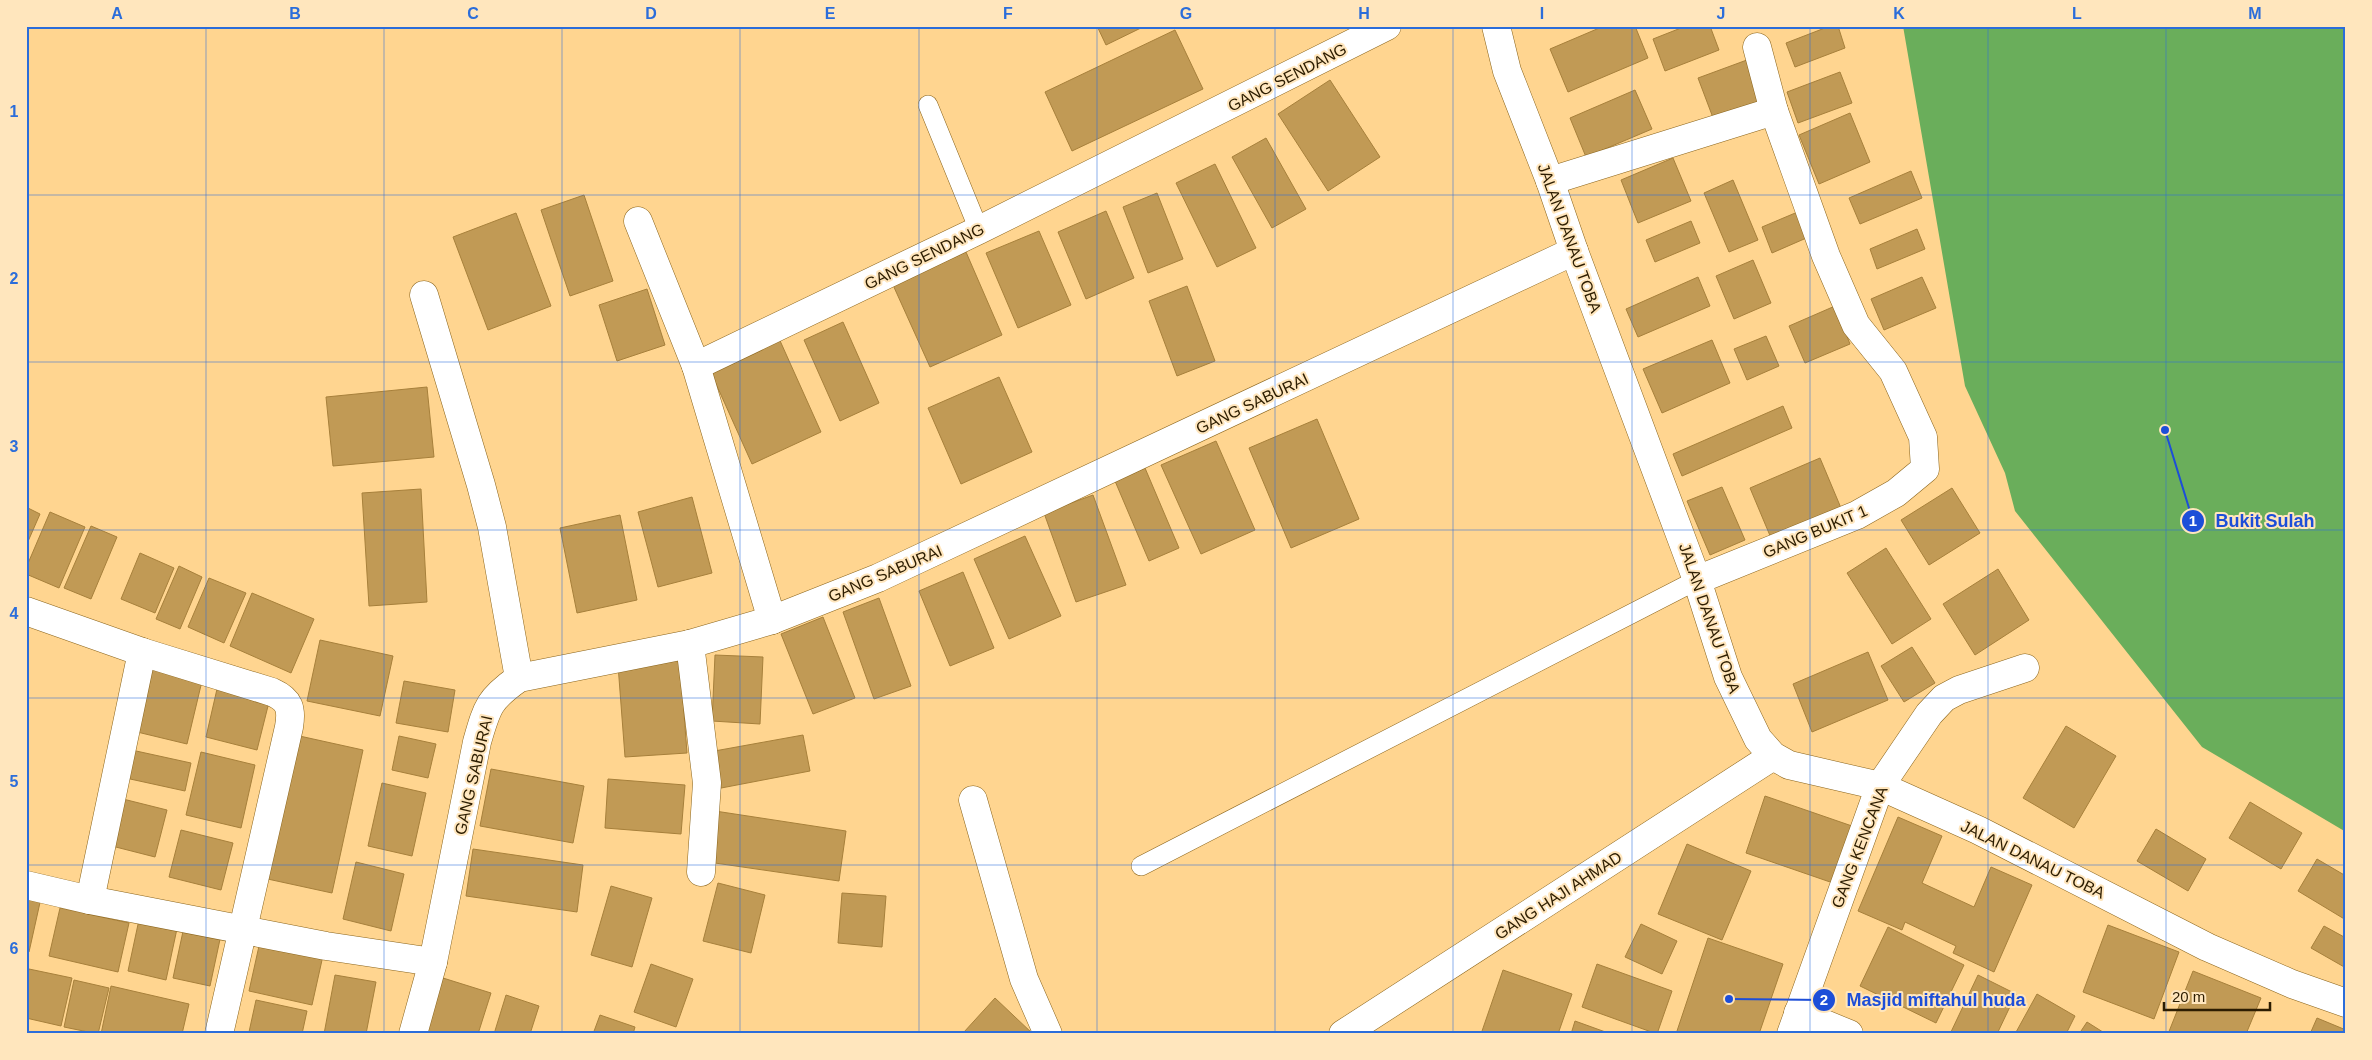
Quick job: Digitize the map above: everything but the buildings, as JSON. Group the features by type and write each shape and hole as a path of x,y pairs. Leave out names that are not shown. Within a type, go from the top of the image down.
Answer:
{"street":[{"name":"GANG SENDANG","path":"696,366 979,230 1387,26"},
{"name":"JALAN DANAU TOBA","path":"1496,26 1507,71 1550,181 1574,251 1697,580 1728,677 1758,739 1773,756 1789,765 1880,786 1978,830 2207,947 2292,984 2346,1003"},
{"path":"1550,181 1774,111 1757,47"},
{"name":"GANG BUKIT 1","path":"1697,580 1857,515 1896,493 1925,469 1923,437 1893,371 1856,325 1826,256 1774,111"},
{"path":"638,221 696,366 772,620"},
{"name":"GANG SABURAI","path":"413,1034 433,962 477,742 485,713 500,691 519,678 690,644 772,620 878,578 1574,251"},
{"path":"424,295 492,527 519,678"},
{"path":"26,611 142,652 272,692 282,696 290,708 289,728 219,1034"},
{"path":"690,644 707,783 702,872"},
{"path":"90,900 142,652"},
{"name":"GANG KENCANA","path":"1795,1024 1880,786 1929,714 1944,698 1959,690 2025,668"},
{"name":"GANG HAJI AHMAD","path":"1343,1034 1773,756"},
{"path":"973,800 1024,979 1048,1034"},
{"path":"26,885 90,900 242,928 326,946 433,962"},
{"path":"1795,1024 1849,1034"}],"lane":[{"path":"928,105 979,230"},
{"path":"1141,866 1697,580"}],"green space":[{"path":"1903,26 2346,26 2346,832 2202,747 2015,511 2005,473 1965,386"}],"place":[{"name":"Bukit Sulah","path":"2165,430"},
{"name":"Masjid miftahul huda","path":"1729,999"}]}
